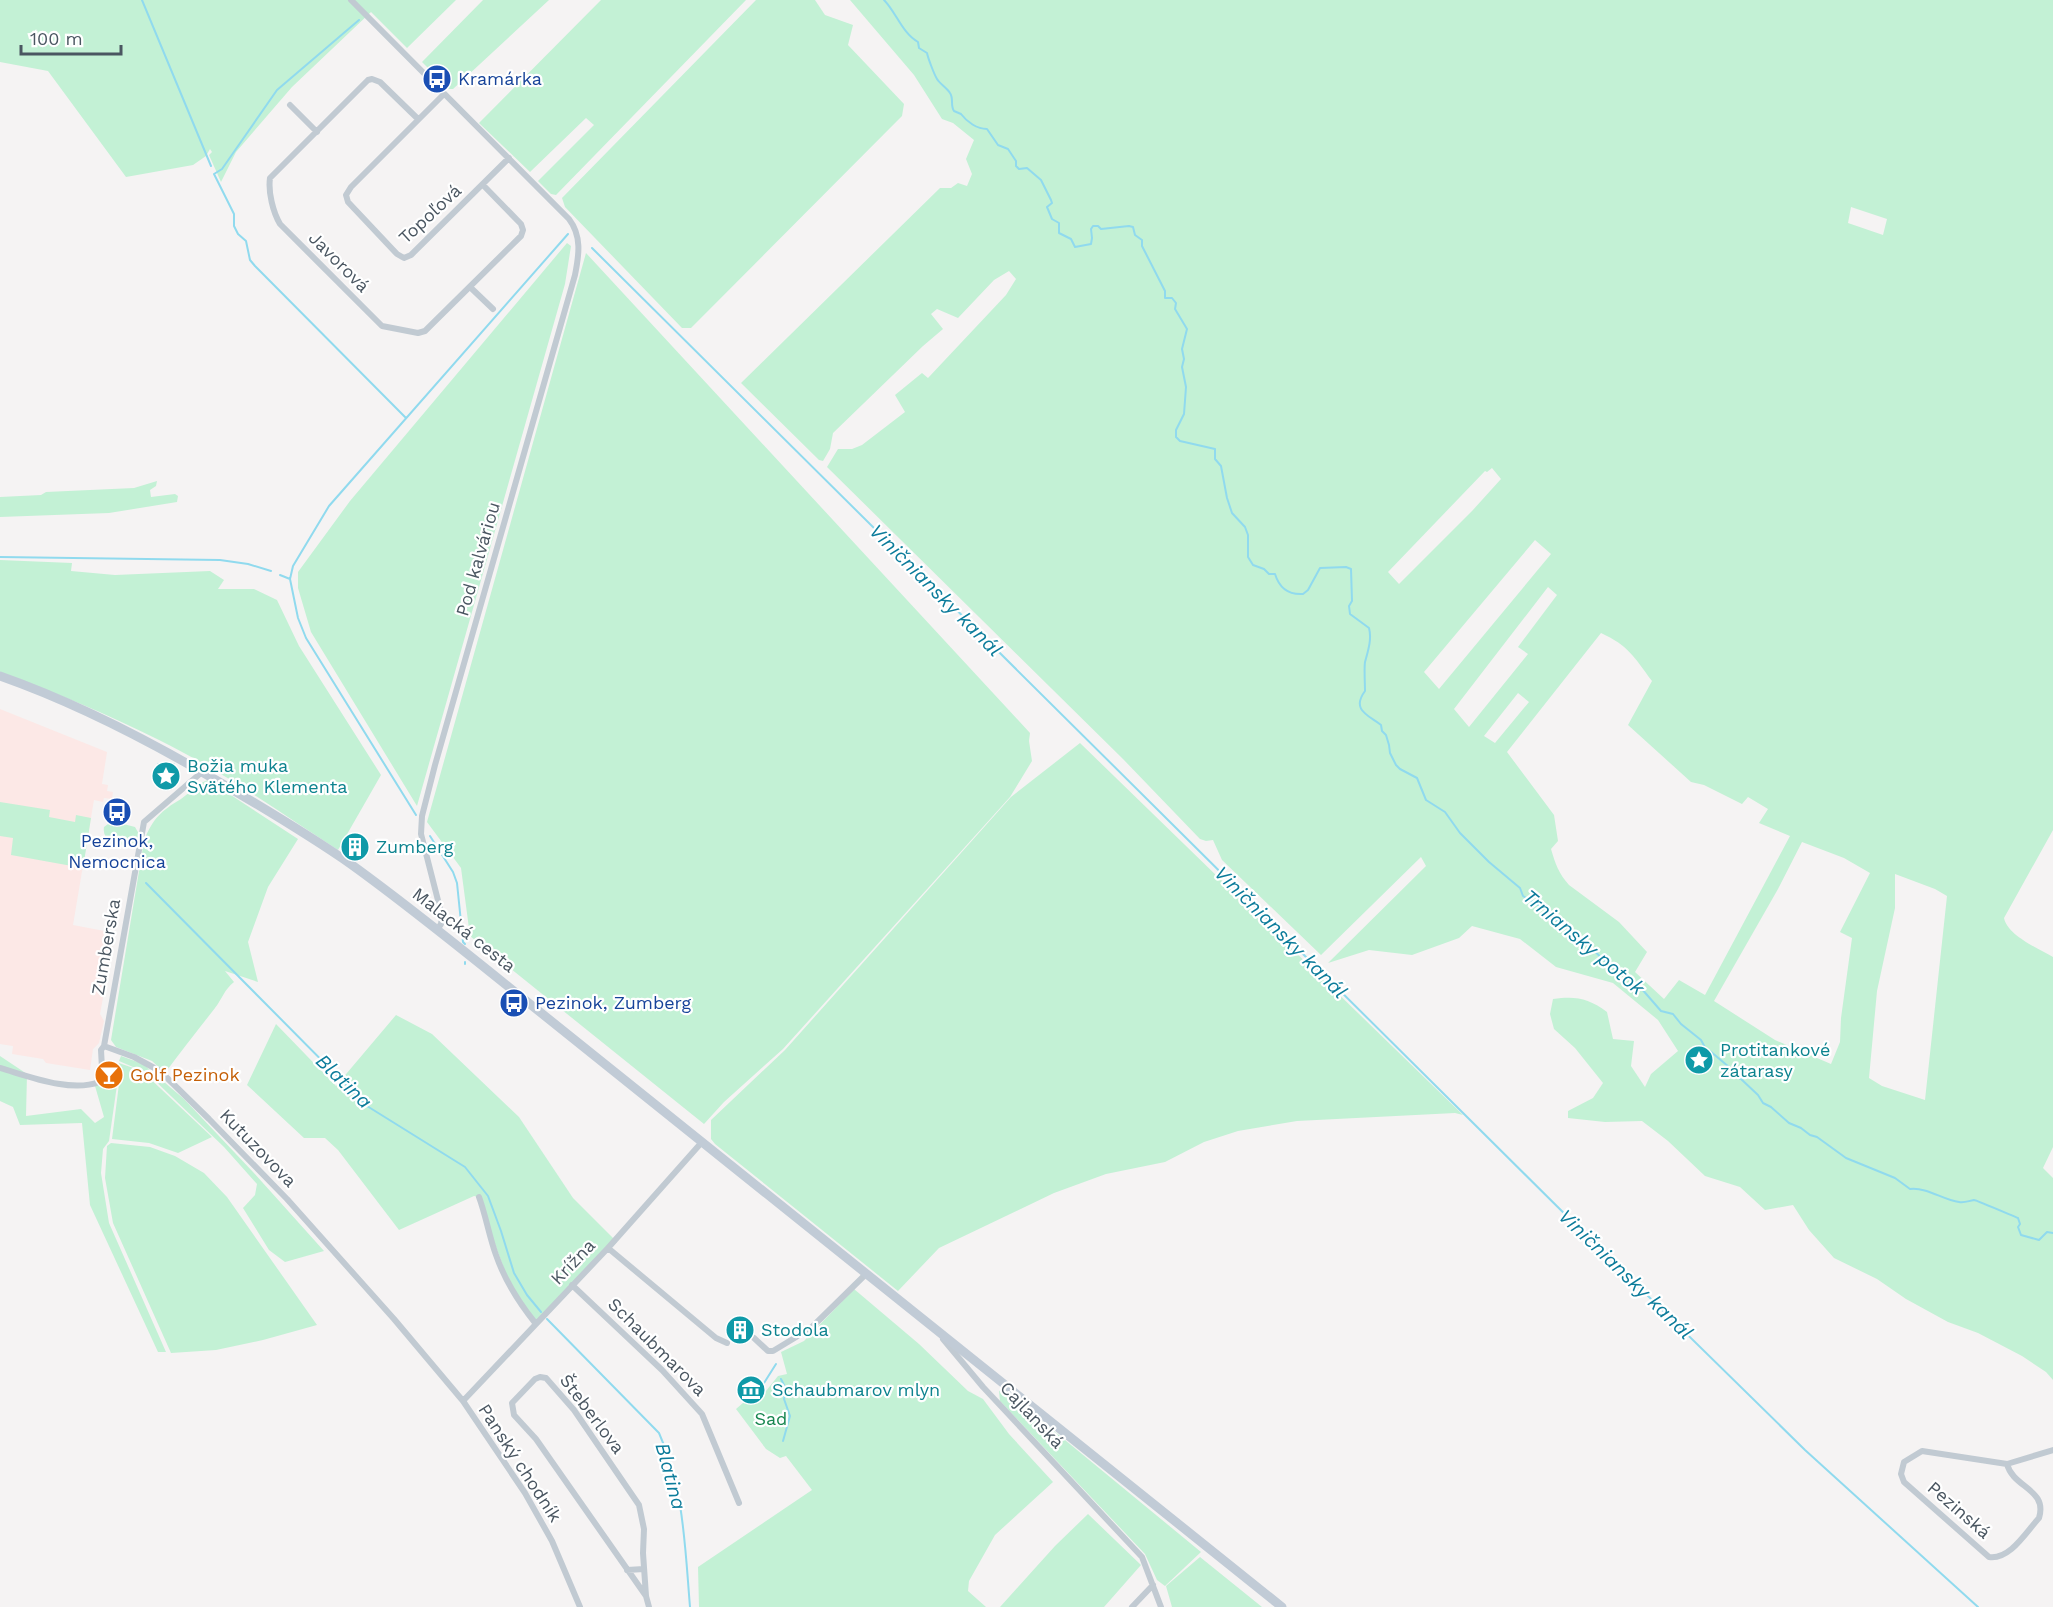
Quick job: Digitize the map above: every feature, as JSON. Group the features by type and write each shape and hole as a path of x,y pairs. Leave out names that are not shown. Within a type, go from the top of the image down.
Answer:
{"main road":[{"name":"Malacká cesta","path":"0,676 63,700 114,723 298,829 342,859 460,948 866,1274"},
{"name":"Cajlanská","path":"866,1274 993,1376"},
{"path":"993,1376 1282,1607"}],"street":[{"name":"Pod kalváriou","path":"351,0 553,202 575,228 579,246 578,260 422,816 422,841 442,916 437,930"},
{"name":"Javorová","path":"418,120 380,82 372,79 364,83 273,174 269,184 276,217 280,224 382,326 418,333 425,331 521,236 523,230 521,224 483,185"},
{"name":"Topoľová","path":"444,94 351,187 346,195 348,202 397,254 404,258 411,255 509,158"},
{"path":"290,105 317,132"},
{"path":"470,287 493,309"},
{"name":"Zumberska","path":"104,1046 144,822 202,772"},
{"path":"0,1068 73,1086 88,1086 99,1082 102,1068 101,1050 104,1046"},
{"name":"Kutuzovova","path":"104,1046 134,1057 160,1071 209,1119 360,1280 463,1401"},
{"name":"Krížna","path":"463,1401 608,1248 702,1142"},
{"path":"478,1197 486,1216 496,1255 511,1288 522,1306 537,1323"},
{"path":"608,1248 716,1338 727,1343"},
{"path":"754,1338 768,1351 773,1351 811,1328 866,1274"},
{"name":"Schaubmarova","path":"572,1285 662,1370 702,1414 739,1503"},
{"path":"937,1332 983,1387"},
{"name":"Cajlanská","path":"993,1376 983,1387 1142,1557 1161,1607"},
{"name":"Šteberlova","path":"646,1596 536,1439 514,1415 512,1403 535,1379 546,1378 574,1410 634,1497 642,1516 646,1596 649,1607"},
{"name":"Panský chodník","path":"463,1401 539,1516 580,1607"},
{"name":"Pezinská","path":"2007,1464 2008,1471 2014,1478 2038,1497 2041,1511 2039,1518 2006,1555 1998,1558 1989,1557 1905,1482 1901,1474 1904,1462 1922,1451 2007,1464 2053,1450"},
{"path":"627,1570 644,1569"},
{"path":"1132,1607 1153,1585"}],"shaded area":[{"path":"0,709 107,752 102,784 108,785 107,791 113,792 112,799 104,798 103,802 94,800 73,925 115,933 100,1014 104,1021 99,1043 93,1049 90,1070 46,1063 43,1059 12,1054 13,1046 0,1044"}],"green space":[{"path":"0,0 456,0 407,48 371,12 292,87 236,152 221,182 209,155 212,152 210,149 206,156 193,165 126,177 48,71 0,62"},
{"path":"483,0 549,0 453,89 449,89 422,62"},
{"path":"601,0 746,0 556,195 551,194 538,181 594,125 586,118 530,172 479,123"},
{"path":"756,0 815,0 825,15 853,25 848,45 904,104 902,116 691,328 682,328 565,207 562,198"},
{"path":"850,0 2053,0 2053,830 2004,918 2006,924 2017,936 2053,957 2053,1147 2043,1168 2053,1178 2053,1380 2046,1372 2022,1356 1978,1333 1948,1322 1906,1299 1877,1279 1834,1258 1809,1230 1793,1205 1765,1210 1740,1187 1705,1176 1668,1141 1642,1121 1605,1122 1568,1118 1568,1111 1593,1098 1603,1083 1575,1048 1554,1029 1550,1014 1553,999 1582,999 1607,1012 1613,1039 1634,1041 1631,1066 1645,1087 1651,1074 1678,1051 1658,1020 1613,983 1556,967 1520,939 1472,926 1459,938 1412,955 1369,950 1328,963 1426,866 1421,857 1321,955 1222,860 1213,840 1200,839 1123,759 827,467 838,449 852,449 862,445 905,412 895,395 922,373 928,378 1006,295 1016,279 1009,271 994,280 958,318 937,309 931,314 943,329 833,433 830,449 823,461 819,460 741,383 940,188 951,188 958,183 967,186 972,174 966,159 974,140 953,123 942,119 914,75","holes":["1851,207 1887,219 1883,235 1848,223","1492,468 1501,479 1399,584 1388,572 1485,471","1535,540 1551,554 1439,689 1424,672","1548,587 1557,595 1518,647 1528,654 1469,727 1454,709","1601,633 1625,648 1652,681 1628,725 1691,782 1704,785 1742,804 1748,797 1768,809 1759,823 1790,836 1705,995 1679,980 1664,999 1635,972 1647,952 1619,922 1569,885 1560,872 1551,849 1558,841 1554,815 1507,752","1518,693 1529,702 1495,743 1484,736","1802,842 1844,858 1870,873 1840,932 1852,938 1840,1042 1831,1064 1775,1040 1714,1001","1895,874 1947,896 1925,1100 1882,1086 1869,1078 1877,991 1895,908"]},
{"path":"567,243 571,246 565,284 417,806 311,632 298,588 298,572 350,501"},
{"path":"586,253 1030,733 1032,761 1010,797 783,1049 724,1102 704,1124 470,936 461,868 427,822"},
{"path":"157,481 156,486 150,490 151,497 175,494 178,496 177,502 109,513 0,517 0,497 41,495 46,492 134,488"},
{"path":"0,560 72,563 71,571 115,575 210,571 224,580 218,589 254,589 277,600 299,646 381,775 338,850 250,792 182,752 100,712 0,672"},
{"path":"1080,743 1463,1115 1455,1113 1297,1121 1238,1131 1204,1142 1165,1162 1106,1174 1054,1193 939,1248 898,1291 715,1144 711,1139 711,1120 785,1050 1011,797"},
{"path":"208,780 298,839 268,887 248,942 258,982 225,971 234,982 165,1073 152,1061 116,1047 111,1040 144,841 154,821 163,811"},
{"path":"0,802 50,810 49,817 75,822 76,815 91,818 83,868 11,855 13,838 0,836"},
{"path":"112,821 135,827 139,834 137,841 120,845 110,841 104,833 104,827"},
{"path":"396,1015 432,1034 519,1117 573,1198 617,1242 536,1323 511,1288 478,1197 474,1196 399,1230 338,1150 325,1138 304,1138 247,1085 276,1024 336,1086"},
{"path":"0,1056 27,1074 26,1116 81,1109 95,1123 104,1117 95,1086 101,1083 117,1085 109,1141 103,1149 101,1173 109,1223 166,1352 158,1352 90,1205 82,1123 20,1125 13,1107 0,1101"},
{"path":"121,1056 143,1064 184,1099 324,1251 285,1262 269,1250 243,1208 255,1195 257,1184 224,1147 147,1073 119,1061"},
{"path":"119,1063 142,1071 212,1137 178,1153 149,1143 112,1139 119,1084 117,1083"},
{"path":"111,1143 150,1147 175,1156 204,1173 227,1197 317,1325 216,1350 171,1353 113,1223 105,1178 107,1146"},
{"name":"Sad","path":"854,1289 919,1344 968,1391 983,1399 1009,1434 1053,1482 995,1535 969,1581 968,1591 986,1607 699,1607 698,1567 812,1490 786,1456 780,1458 766,1449 736,1409 751,1396 758,1401 778,1376 787,1374 781,1352 804,1341"},
{"path":"1003,1389 1201,1552 1165,1586 1157,1580 1145,1554 1000,1401 999,1391"},
{"path":"1088,1514 1141,1565 1104,1607 1000,1607 1055,1546"},
{"path":"1200,1557 1262,1607 1172,1607 1166,1586"}],"waterway":[{"path":"142,0 211,166"},
{"name":"Trniansky potok","path":"884,0 903,28 918,42 919,48 927,53 937,79 951,95 954,111 972,124 987,129 998,145 1008,149 1019,169 1027,168 1041,180 1052,203 1047,207 1052,219 1059,223 1059,233 1071,239 1075,247 1091,244 1093,226 1101,229 1129,226 1133,227 1135,235 1142,240 1142,246 1165,291 1165,298 1172,298 1176,303 1175,309 1187,329 1182,349 1184,359 1182,367 1186,387 1184,414 1176,430 1176,437 1180,441 1215,449 1215,459 1221,466 1232,513 1245,527 1248,535 1248,557 1253,565 1264,569 1269,574 1275,574 1285,589 1303,594 1308,590 1320,568 1346,567 1351,569 1350,614 1369,628 1370,632 1365,665 1365,691 1360,707 1381,725 1396,765 1417,778 1426,800 1445,812 1460,833 1520,888 1523,896 1550,912 1554,919 1575,933 1605,961 1641,988 1661,1011 1673,1014 1681,1024 1701,1040 1707,1051 1729,1067 1736,1077 1758,1095 1763,1103 1789,1123 1817,1137 1846,1158 1895,1178 1910,1189 1923,1190 1953,1201 1974,1200 1987,1205 2018,1218 2021,1235 2039,1240 2047,1232 2053,1233"},
{"path":"359,20 277,90 222,169 214,174 234,214 234,226 238,234 246,241 250,260 406,418"},
{"path":"416,815 306,638 298,618 290,579 293,566 329,506 568,234"},
{"name":"Viničniansky kanál","path":"592,248 1805,1450 1978,1607"},
{"path":"0,557 220,560 248,564 271,571"},
{"path":"280,575 290,579"},
{"path":"430,836 453,872 457,883 465,944"},
{"name":"Blatina","path":"146,883 367,1106 465,1167 488,1196 514,1273 527,1295 541,1312"},
{"name":"Blatina","path":"547,1319 659,1433 674,1475 682,1518 690,1607"},
{"path":"764,1383 776,1364"},
{"path":"781,1379 786,1389 784,1399 790,1416 783,1441"}],"place":[{"name":"Kramárka","path":"437,79"},
{"name":"Božia muka Svätého Klementa","path":"166,776"},
{"name":"Pezinok, Nemocnica","path":"117,812"},
{"name":"Zumberg","path":"355,847"},
{"name":"Pezinok, Zumberg","path":"514,1003"},
{"name":"Protitankové zátarasy","path":"1699,1060"},
{"name":"Golf Pezinok","path":"109,1075"},
{"name":"Stodola","path":"740,1330"},
{"name":"Schaubmarov mlyn","path":"751,1390"}]}
